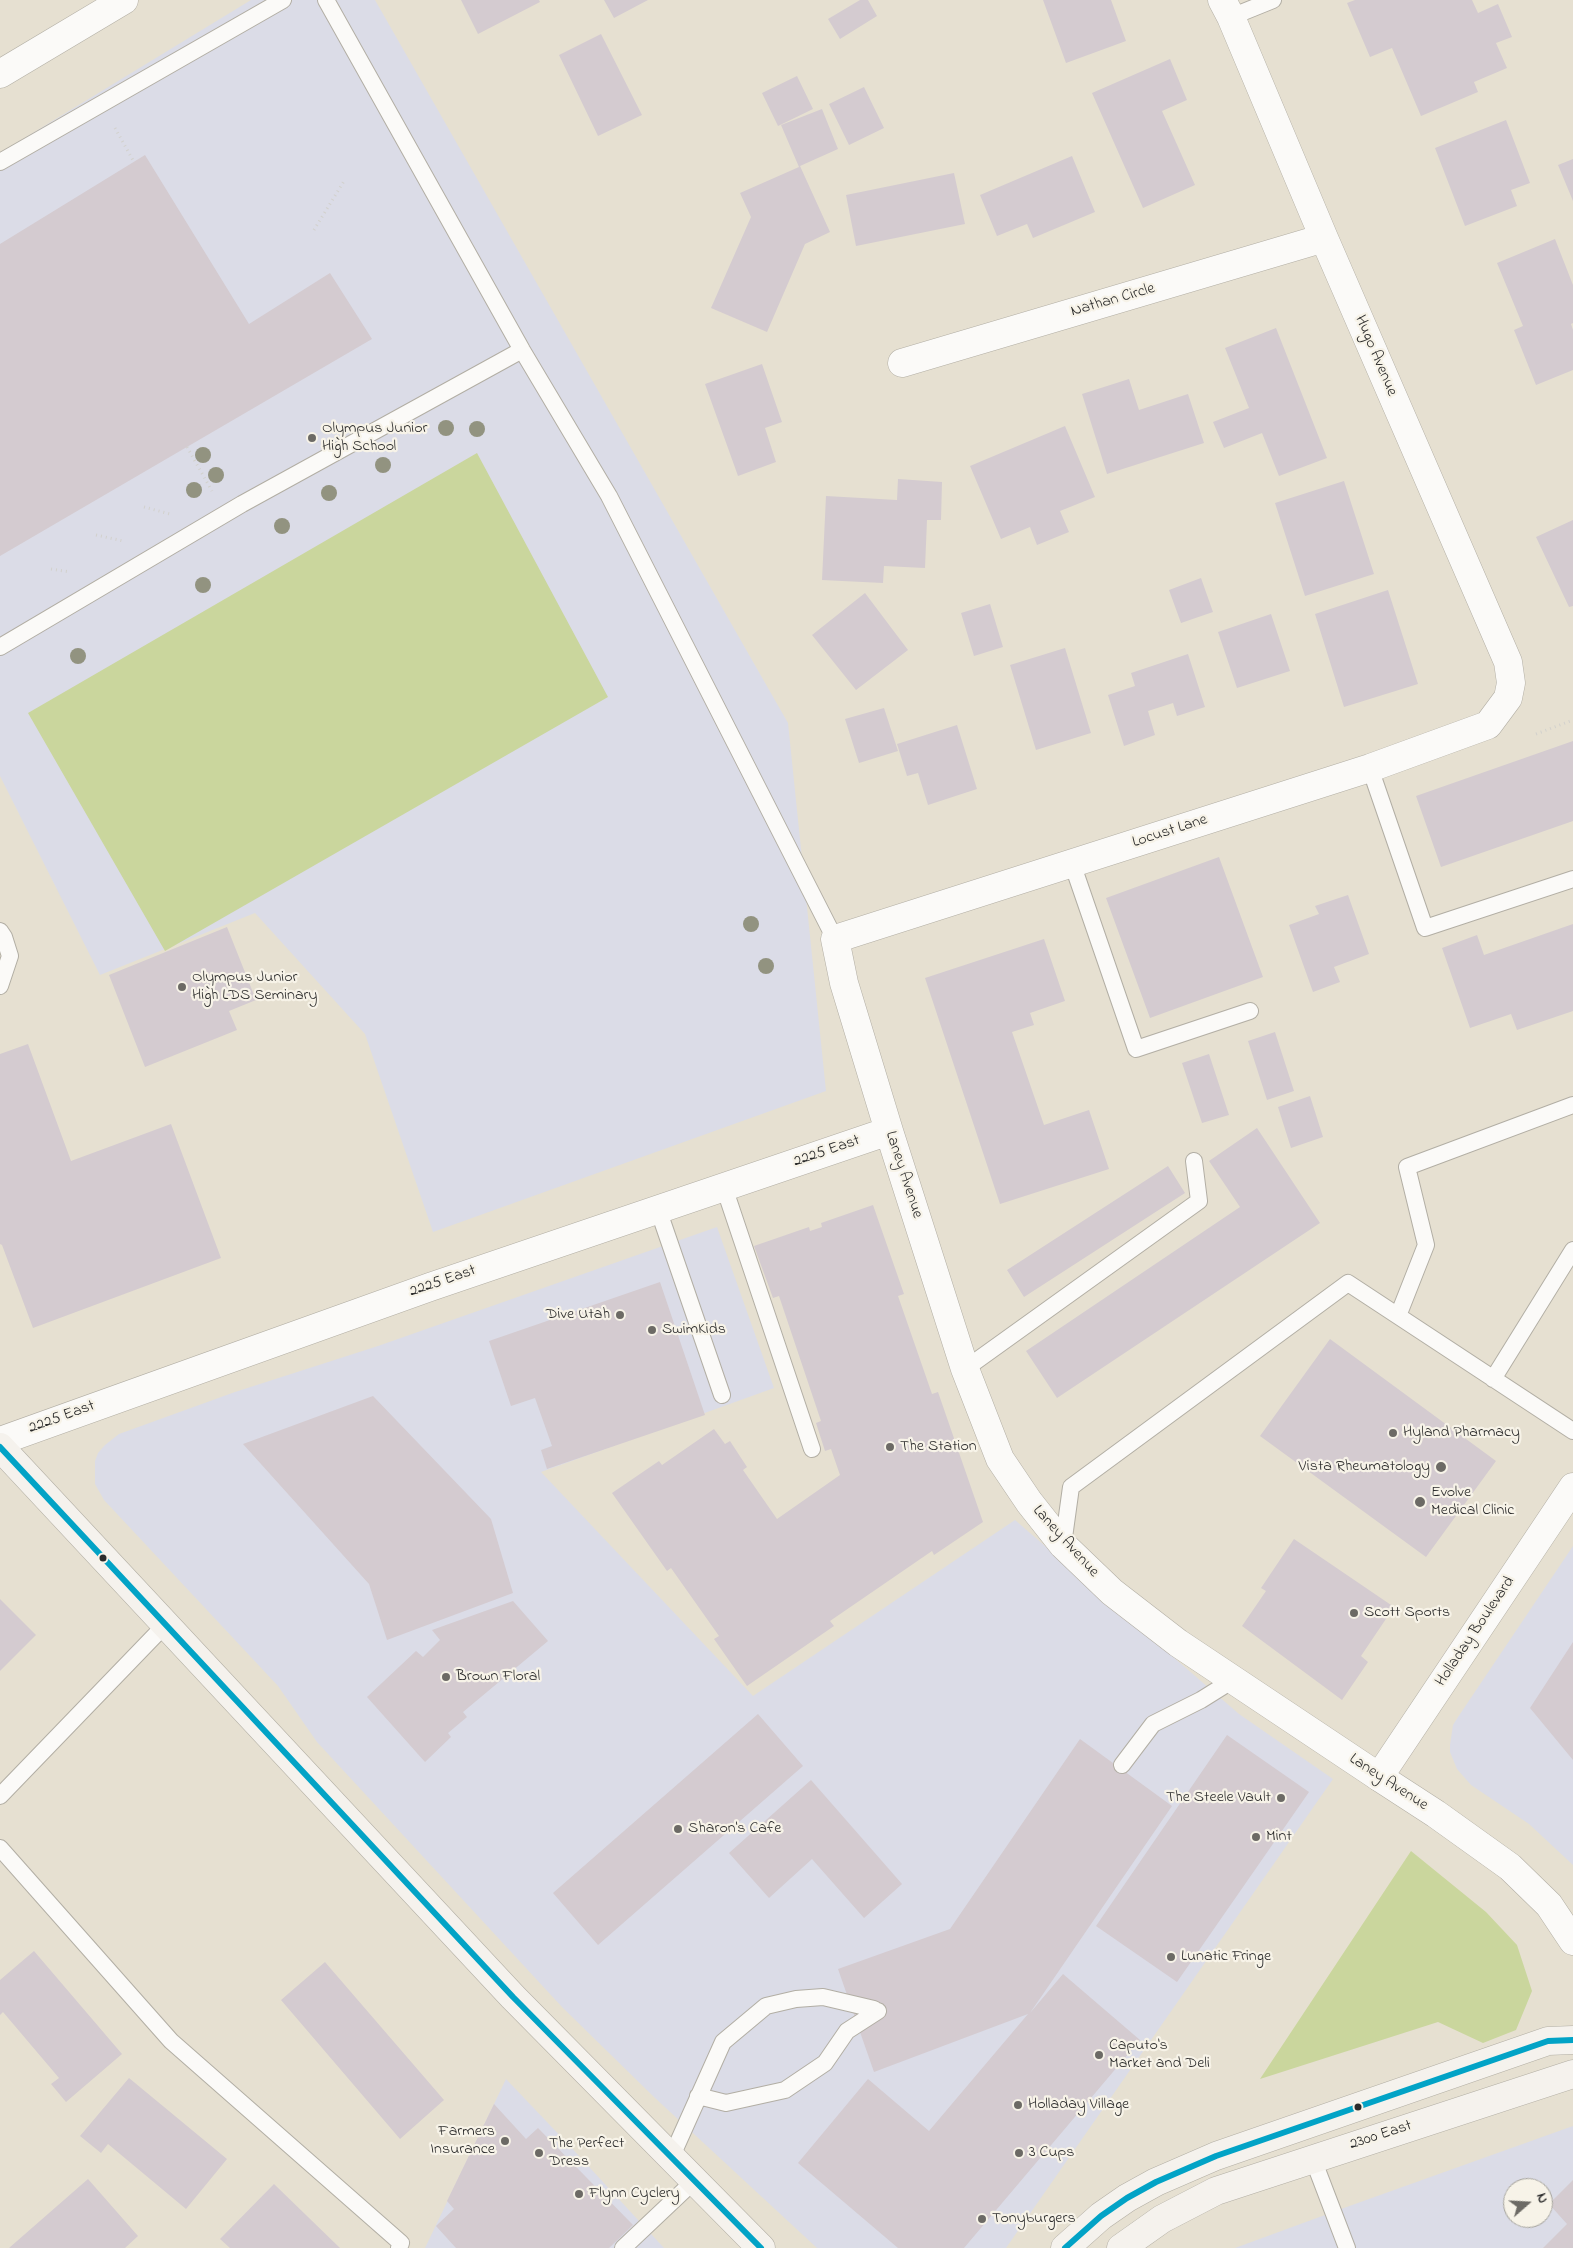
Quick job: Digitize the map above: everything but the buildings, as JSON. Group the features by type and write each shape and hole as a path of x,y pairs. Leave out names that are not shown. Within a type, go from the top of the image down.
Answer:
{"main road":[{"path":"0,1447 513,1996 761,2248"},
{"path":"1065,2248 1101,2216 1127,2198 1186,2168 1273,2134 1548,2041 1573,2040"},
{"name":"2300 East","path":"1121,2248 1162,2219 1216,2191 1573,2074"}],"street":[{"path":"0,74 124,0"},
{"name":"Hugo Avenue","path":"1227,8 1324,238 1508,662 1511,683 1508,698 1499,713"},
{"name":"Nathan Circle","path":"902,363 1324,238"},
{"name":"Locust Lane","path":"835,939 1370,768 1488,726 1499,713"},
{"name":"Laney Avenue","path":"835,939 844,983 965,1369 1000,1459 1029,1502 1063,1545 1112,1592 1178,1643 1436,1814 1510,1867 1549,1905 1573,1941"},
{"name":"2225 East","path":"0,1441 430,1287 889,1131"},
{"name":"Holladay Boulevard","path":"1379,1777 1570,1500"}],"lane":[{"path":"0,162 283,0"},
{"path":"326,0 522,350 609,496 835,939"},
{"path":"1227,8 1273,0"},
{"path":"0,647 242,504 522,350"},
{"path":"1370,768 1425,928 1573,879"},
{"path":"1072,863 1136,1049 1250,1011"},
{"path":"0,931 10,956 0,986"},
{"path":"1398,1316 1426,1245 1407,1167 1573,1105"},
{"path":"965,1369 1199,1200 1194,1161"},
{"path":"724,1187 812,1449"},
{"path":"658,1209 722,1396"},
{"path":"1493,1379 1573,1250"},
{"path":"1063,1545 1072,1487 1348,1282 1573,1431"},
{"path":"0,1796 165,1625"},
{"path":"1122,1765 1153,1724 1201,1700 1233,1680"},
{"path":"0,1848 171,2041 401,2243 399,2248"},
{"path":"671,2158 698,2096 723,2042 766,2006 796,1999 823,1997 876,2010 847,2031 825,2063 785,2090 726,2103 698,2096"},
{"path":"1313,2159 1346,2248"},
{"path":"623,2248 694,2181"}],"path":[{"path":"113,125 134,162"},
{"path":"314,230 344,181"},
{"path":"187,447 214,496"},
{"path":"1536,734 1573,720"}],"shaded area":[{"name":"Olympus Junior High School","path":"251,0 375,0 788,723 826,1091 433,1232 365,1034 255,913 100,975 0,776 0,153"},
{"path":"717,1227 774,1388 541,1472 753,1696 1015,1520 1239,1714 1333,1779 1006,2248 817,2248 654,2097 562,2007 317,1742 278,1686 104,1500 95,1484 95,1461 98,1453 119,1434 235,1392 378,1346"},
{"path":"1573,1546 1573,1865 1529,1824 1471,1785 1457,1769 1450,1752 1450,1745 1453,1725"},
{"path":"506,2079 567,2143 664,2248 425,2248"},
{"path":"1573,2126 1573,2248 1235,2248 1355,2204"}],"green space":[{"path":"477,453 608,697 165,951 28,713"},
{"path":"1411,1851 1486,1912 1517,1945 1532,1991 1516,2030 1483,2043 1438,2022 1260,2079"}],"transit line":[{"path":"0,1447 513,1997 761,2248"},
{"path":"1065,2248 1101,2216 1127,2198 1156,2182 1216,2156 1548,2041 1573,2040"}],"place":[{"name":"Olympus Junior High School","path":"312,438"},
{"name":"Olympus Junior High LDS Seminary","path":"182,987"},
{"name":"Dive Utah","path":"620,1315"},
{"name":"SwimKids","path":"652,1330"},
{"name":"Hyland Pharmacy","path":"1393,1433"},
{"name":"The Station","path":"890,1447"},
{"name":"Vista Rheumatology","path":"1441,1467"},
{"name":"Evolve Medical Clinic","path":"1420,1502"},
{"name":"Scott Sports","path":"1354,1613"},
{"name":"Brown Floral","path":"446,1677"},
{"name":"The Steele Vault","path":"1281,1798"},
{"name":"Sharon's Cafe","path":"678,1829"},
{"name":"Mint","path":"1256,1837"},
{"name":"Lunatic Fringe","path":"1171,1957"},
{"name":"Caputo's Market and Deli","path":"1099,2055"},
{"name":"Holladay Village","path":"1018,2105"},
{"name":"Farmers Insurance","path":"505,2141"},
{"name":"The Perfect Dress","path":"539,2153"},
{"name":"3 Cups","path":"1019,2153"},
{"name":"Flynn Cyclery","path":"579,2194"},
{"name":"Tonyburgers","path":"982,2219"}]}
